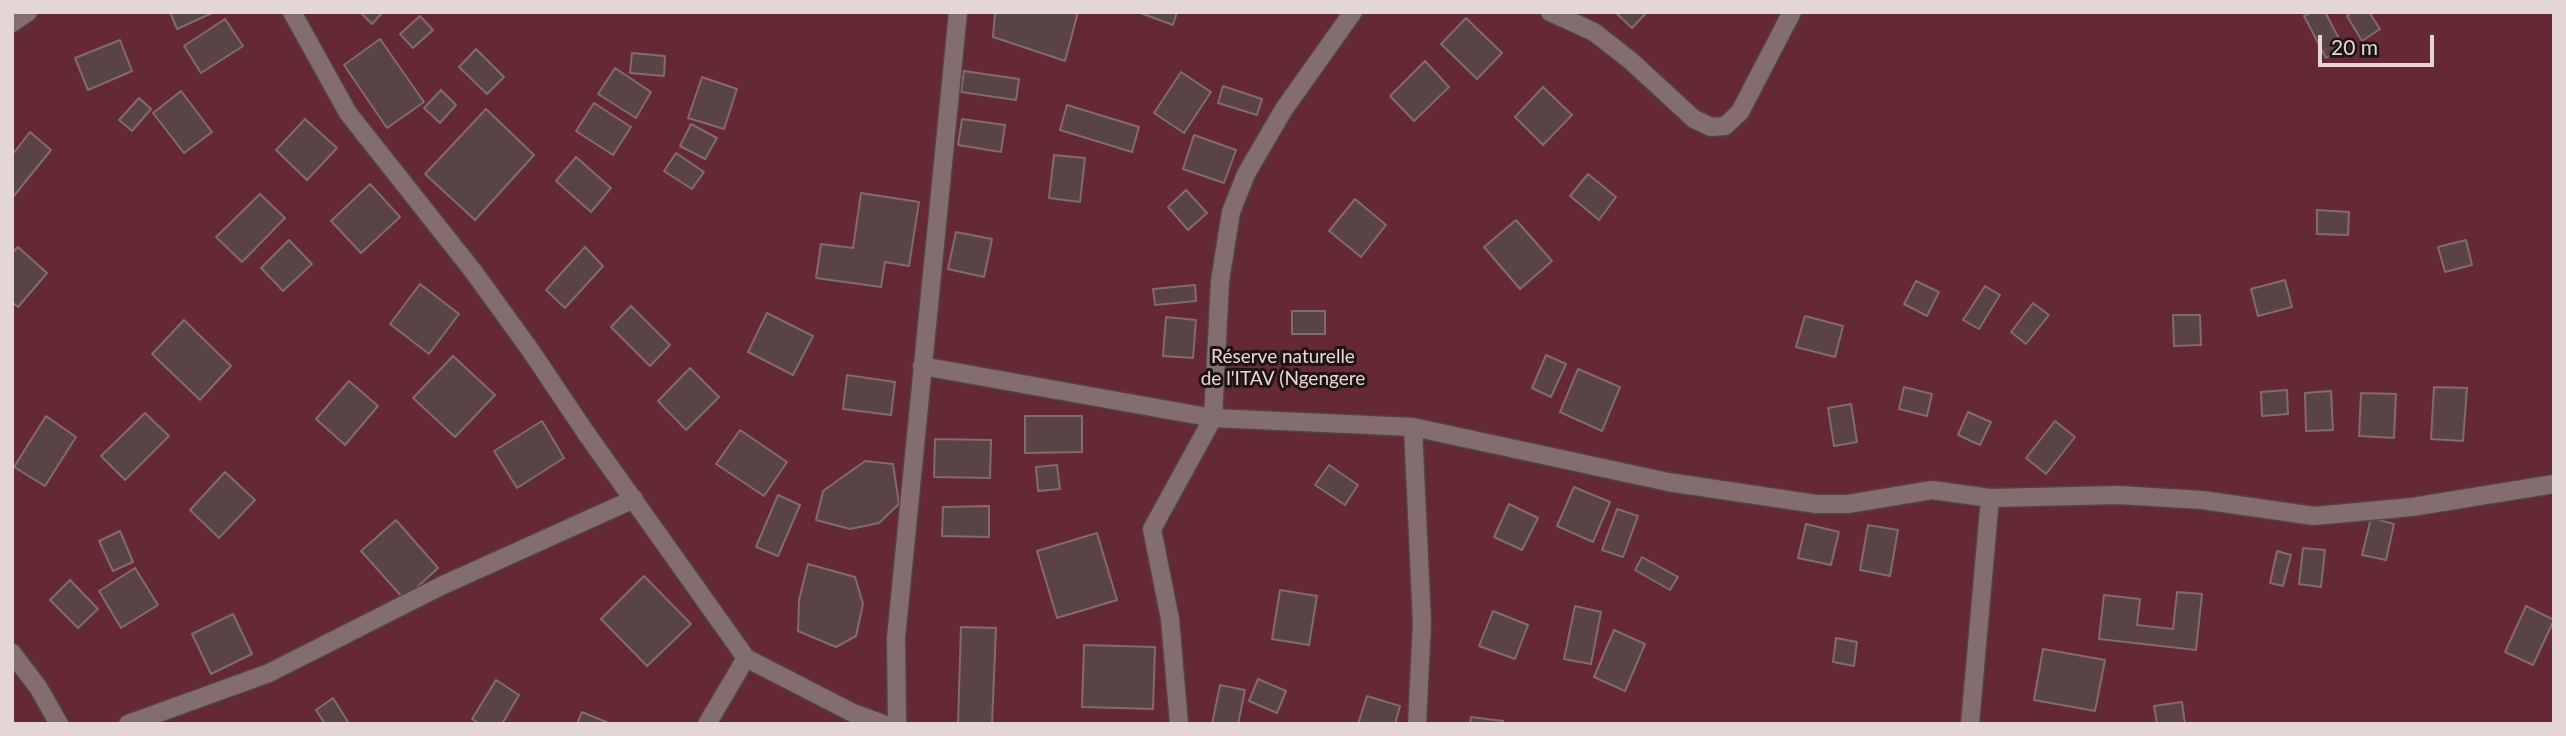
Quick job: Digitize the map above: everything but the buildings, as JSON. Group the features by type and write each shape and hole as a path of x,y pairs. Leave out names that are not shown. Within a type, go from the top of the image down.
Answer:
{"street":[{"path":"12,23 28,12"},
{"path":"292,12 348,113 474,271 746,658 853,713 883,724"},
{"path":"897,724 896,638 958,12"},
{"path":"1180,724 1170,619 1152,529 1213,418 1220,281 1231,212 1246,174 1284,109 1353,12"},
{"path":"1550,12 1594,32 1631,61 1694,119 1711,127 1725,126 1740,112 1792,12"},
{"path":"922,366 1213,418 1413,427 1668,482 1815,504 1848,504 1932,490 1990,498 2118,495 2202,500 2314,516 2412,507 2554,484"},
{"path":"1413,427 1422,622 1417,724"},
{"path":"1970,724 1990,498"},
{"path":"128,724 269,673 441,586 634,499"},
{"path":"12,653 38,687 59,724"},
{"path":"707,724 746,658"}],"green space":[{"name":"Réserve naturelle de l'ITAV (Ngengere","path":"12,12 2554,12 2554,724 12,724"}]}
